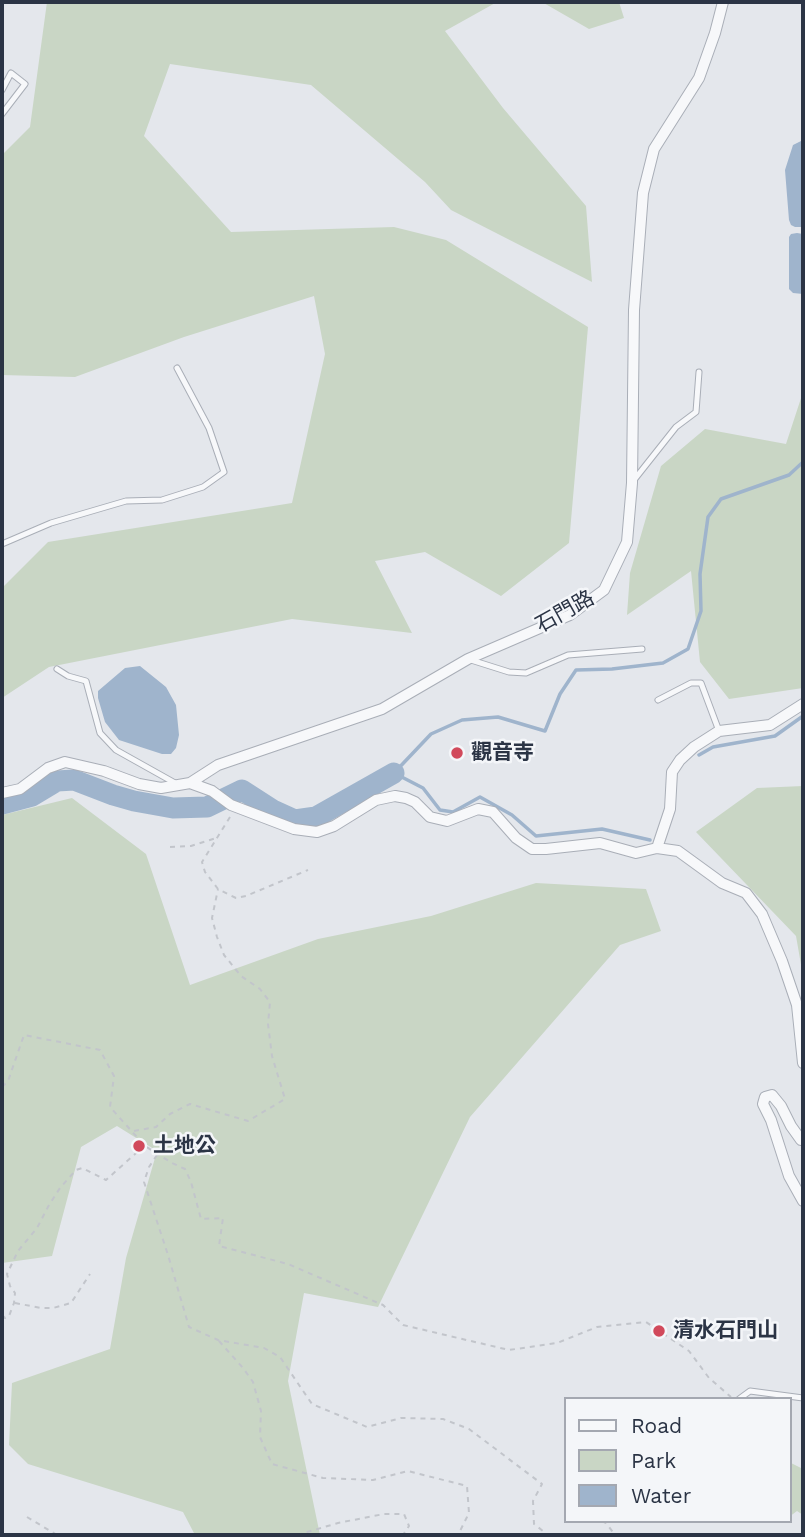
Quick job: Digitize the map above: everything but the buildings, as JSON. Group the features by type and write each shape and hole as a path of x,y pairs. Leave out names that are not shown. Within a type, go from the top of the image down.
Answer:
{"street":[{"name":"石門路","path":"184,784 218,765 382,709 468,659 570,615 604,590 627,542 632,483 634,310 643,193 654,149 699,78 723,2"},
{"path":"657,848 670,809 672,772 680,760 694,747 719,732 770,725 803,704"},
{"path":"2,793 20,789 48,768 65,762 104,771 139,784 161,788 184,784 212,790 231,805 294,829 317,832 334,826 376,800 395,796 415,802 430,817 447,821 478,809 493,812 516,838 532,849 600,843 636,853 657,848 678,851 722,883 746,893 762,914 797,1005 803,1063"},
{"path":"803,1140 772,1095 765,1097 763,1104 789,1176 803,1201"}],"lane":[{"path":"2,90 11,73 25,84 2,114"},
{"path":"2,544 51,523 126,501 162,499 204,487 224,472 209,428 177,368"},
{"path":"632,483 676,427 696,412 699,372"},
{"path":"468,659 509,672 526,673 568,655 642,649"},
{"path":"57,669 68,677 86,681 100,733 116,750 184,784"},
{"path":"658,700 691,683 701,683 719,732"},
{"path":"740,1397 750,1391 803,1398"}],"path":[{"path":"231,805 230,818 202,862 205,872 218,889 236,898 246,896 308,870"},
{"path":"170,847 191,846 217,838"},
{"path":"133,1131 156,1127 170,1114 190,1104 248,1121 285,1099 272,1056 268,1024 270,1002 260,989 241,976 224,955 217,937 212,918 218,889"},
{"path":"2,1087 8,1081 24,1035 100,1050 114,1076 110,1107 145,1146 185,1169 201,1219 223,1218 219,1247 288,1264 383,1305 403,1325 509,1350 557,1343 597,1327 646,1322 689,1351 709,1378 734,1397"},
{"path":"2,1315 5,1318 9,1316 14,1303 15,1293 7,1274 18,1251 37,1228 60,1188 76,1170 82,1168 106,1180 145,1146"},
{"path":"158,1154 149,1167 144,1182 189,1327 218,1340 264,1348 280,1357 312,1405 367,1427 401,1418 443,1419 468,1429 542,1484 533,1501 534,1524 548,1535"},
{"path":"2,1273 7,1274"},
{"path":"14,1303 41,1308 71,1303 90,1274"},
{"path":"218,1340 253,1382 261,1411 260,1437 272,1464 323,1478 373,1480 408,1471 467,1486 469,1513 458,1535"},
{"path":"297,1535 338,1523 384,1514 404,1514 409,1527 402,1535"},
{"path":"27,1517 57,1535"}],"green space":[{"path":"47,2 497,2 445,31 503,108 586,206 592,282 451,210 425,182 311,85 170,64 144,136 231,232 394,227 446,240 588,327 569,543 501,596 425,552 375,561 412,633 292,619 49,667 2,698 2,588 48,542 292,503 325,354 314,296 184,337 75,377 2,375 2,155 30,127"},
{"path":"542,2 619,2 624,18 589,29"},
{"path":"803,392 803,688 729,699 700,662 691,571 627,615 630,573 661,466 705,429 786,444"},
{"path":"803,786 803,976 796,936 696,832 757,788"},
{"path":"72,798 146,854 190,985 318,939 431,916 536,883 646,889 661,931 620,945 470,1117 378,1307 304,1293 288,1381 320,1535 195,1535 183,1512 28,1464 9,1445 12,1383 110,1349 126,1258 157,1151 117,1126 81,1147 52,1256 2,1263 2,815"},
{"path":"791,1463 803,1469 803,1515 797,1511 791,1516"}],"water":[{"path":"803,140 803,227 795,227 789,220 785,170 793,145"},
{"path":"797,233 803,234 803,294 793,293 789,289 789,237"},
{"path":"140,666 166,687 176,705 179,735 176,748 171,754 162,754 119,740 105,722 98,691 125,668"}],"waterway":[{"path":"650,840 602,829 536,836 512,815 480,797 453,812 440,810 423,788 394,773 431,734 462,720 498,717 545,731 560,694 576,670 663,663 688,649 701,611 700,574 708,517 721,499 789,475 803,462"},
{"path":"699,755 713,747 775,736 803,716"},
{"path":"2,804 32,796 57,781 74,780 134,801 173,808 207,807 242,790 273,810 295,820 316,817 394,773"}],"place":[{"name":"觀音寺","path":"457,753"},
{"name":"土地公","path":"139,1146"},
{"name":"清水石門山","path":"659,1331"}]}
